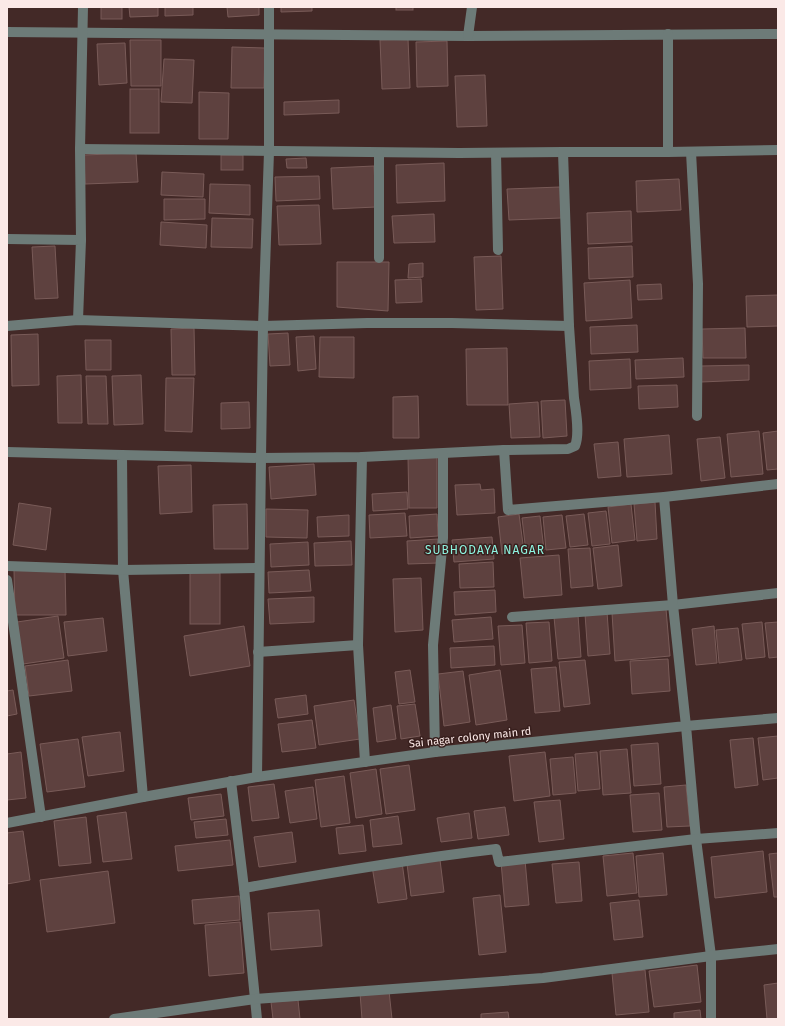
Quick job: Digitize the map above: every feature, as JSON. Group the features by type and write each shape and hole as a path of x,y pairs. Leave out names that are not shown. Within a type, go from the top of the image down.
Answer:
{"street":[{"path":"78,320 81,240 80,149 83,7"},
{"path":"257,777 263,326 269,152 269,7"},
{"path":"468,36 472,7"},
{"path":"7,32 83,34 468,36 778,34"},
{"path":"668,34 668,152"},
{"path":"80,149 379,153 691,152 778,150"},
{"path":"496,152 498,250"},
{"path":"7,452 261,458 362,457 504,450 568,449 575,446 577,440 576,407 568,326 563,152"},
{"path":"691,152 698,284 698,416"},
{"path":"379,153 379,258"},
{"path":"7,239 81,240"},
{"path":"7,326 78,320 263,326 367,322 568,326"},
{"path":"504,450 508,510 664,497 778,484"},
{"path":"435,752 433,645 443,538 443,454"},
{"path":"122,455 123,570 143,797"},
{"path":"362,457 358,645 365,762"},
{"path":"664,497 696,839 711,956 711,1019"},
{"path":"7,566 123,570 259,568"},
{"path":"7,580 41,817"},
{"path":"512,617 673,605 778,593"},
{"path":"258,652 358,645"},
{"name":"Sai nagar colony main rd","path":"7,823 231,781 435,752 778,718"},
{"path":"231,781 244,888 256,1019"},
{"path":"244,888 389,863 496,849 498,862 696,839 778,833"},
{"path":"114,1019 255,999 543,978 711,956 778,949"}],"building":[{"path":"101,7 122,7 122,19 101,19"},
{"path":"129,7 158,7 158,16 130,17"},
{"path":"165,7 193,7 193,15 165,16"},
{"path":"227,7 259,7 259,15 228,17"},
{"path":"281,7 312,7 312,11 281,12"},
{"path":"396,7 413,7 413,10 396,10"},
{"path":"408,39 410,88 382,89 380,40"},
{"path":"130,40 161,40 161,86 131,86"},
{"path":"447,41 448,86 417,87 416,42"},
{"path":"125,43 127,83 99,85 97,44"},
{"path":"232,47 265,48 264,88 231,88"},
{"path":"164,59 194,60 192,103 161,102"},
{"path":"485,75 487,126 457,127 455,76"},
{"path":"130,89 159,89 159,133 130,133"},
{"path":"199,92 229,93 228,139 199,139"},
{"path":"339,100 339,113 284,115 284,102"},
{"path":"136,153 138,182 85,184 84,155"},
{"path":"221,155 243,155 243,170 221,170"},
{"path":"306,158 307,168 287,168 286,159"},
{"path":"444,163 445,201 397,203 396,165"},
{"path":"374,166 376,207 333,209 331,168"},
{"path":"162,172 204,174 203,197 161,195"},
{"path":"319,176 320,199 276,201 275,177"},
{"path":"679,179 681,210 637,212 636,181"},
{"path":"210,184 250,185 250,215 209,213"},
{"path":"560,187 561,218 509,220 507,189"},
{"path":"164,199 205,199 205,219 164,220"},
{"path":"319,205 321,244 279,245 277,206"},
{"path":"631,211 632,242 588,244 587,213"},
{"path":"434,214 435,242 394,243 392,216"},
{"path":"212,218 253,219 252,248 211,247"},
{"path":"161,222 207,225 206,248 160,245"},
{"path":"55,246 58,298 35,299 32,247"},
{"path":"632,246 633,277 589,279 588,248"},
{"path":"501,256 503,309 476,310 474,257"},
{"path":"337,262 389,262 388,311 337,307"},
{"path":"423,263 423,277 408,278 409,264"},
{"path":"421,279 422,302 396,303 395,280"},
{"path":"630,280 632,318 586,321 584,283"},
{"path":"661,284 662,299 638,300 637,285"},
{"path":"778,295 778,326 747,327 746,296"},
{"path":"637,325 638,352 591,354 590,327"},
{"path":"194,328 195,375 172,375 171,329"},
{"path":"745,328 746,358 703,358 702,329"},
{"path":"288,333 290,365 270,366 268,334"},
{"path":"38,334 39,385 12,386 11,335"},
{"path":"314,336 316,369 298,371 296,337"},
{"path":"320,337 354,337 354,378 319,377"},
{"path":"85,340 111,340 111,370 86,370"},
{"path":"507,348 508,405 467,405 466,349"},
{"path":"683,358 684,377 636,379 635,360"},
{"path":"630,359 631,388 590,390 589,361"},
{"path":"749,365 749,380 701,382 701,366"},
{"path":"81,375 82,423 58,423 57,376"},
{"path":"141,375 143,424 114,425 112,376"},
{"path":"86,376 106,376 108,424 88,424"},
{"path":"166,378 194,378 192,432 165,431"},
{"path":"677,385 678,407 639,409 638,386"},
{"path":"418,396 419,438 393,438 393,397"},
{"path":"565,400 567,436 543,438 541,401"},
{"path":"249,402 250,428 221,429 221,403"},
{"path":"538,402 540,437 511,438 509,404"},
{"path":"759,431 763,474 731,477 727,434"},
{"path":"778,431 778,469 767,470 763,433"},
{"path":"669,435 672,474 627,477 624,439"},
{"path":"720,437 725,478 701,481 697,439"},
{"path":"618,442 621,476 598,478 594,444"},
{"path":"408,457 437,457 437,508 409,508"},
{"path":"314,464 316,495 271,499 269,467"},
{"path":"191,465 192,512 160,514 158,466"},
{"path":"480,484 481,490 494,489 495,513 457,515 455,485"},
{"path":"407,492 408,509 373,511 372,494"},
{"path":"655,502 657,539 637,541 634,504"},
{"path":"19,503 51,508 46,550 13,545"},
{"path":"247,504 248,549 214,549 213,505"},
{"path":"631,504 635,540 612,543 608,507"},
{"path":"266,509 308,510 307,538 266,537"},
{"path":"606,511 610,544 592,546 588,513"},
{"path":"405,513 407,536 370,538 369,515"},
{"path":"437,514 438,536 410,538 409,516"},
{"path":"519,514 524,552 502,554 498,517"},
{"path":"584,514 588,545 570,547 566,516"},
{"path":"349,515 349,536 318,537 317,517"},
{"path":"562,515 566,548 546,550 543,517"},
{"path":"540,516 544,550 526,552 522,518"},
{"path":"492,537 494,559 454,562 452,540"},
{"path":"438,539 439,563 408,564 407,541"},
{"path":"351,541 352,565 315,566 314,543"},
{"path":"308,542 309,565 271,567 270,544"},
{"path":"618,545 622,586 598,589 593,548"},
{"path":"590,548 593,586 571,588 568,549"},
{"path":"559,555 562,595 524,598 520,558"},
{"path":"493,562 494,587 460,588 459,564"},
{"path":"65,569 66,615 15,615 14,570"},
{"path":"309,570 311,591 269,593 268,572"},
{"path":"190,573 220,573 220,624 190,624"},
{"path":"421,578 423,630 395,632 393,579"},
{"path":"495,590 496,612 455,615 454,592"},
{"path":"314,597 314,622 270,624 268,599"},
{"path":"666,609 670,656 615,661 612,613"},
{"path":"607,612 610,654 588,656 585,614"},
{"path":"578,615 581,657 558,659 554,617"},
{"path":"58,616 64,658 23,664 17,622"},
{"path":"491,617 493,639 454,642 452,620"},
{"path":"103,618 107,651 68,656 64,622"},
{"path":"549,622 552,661 529,663 526,623"},
{"path":"762,622 765,657 746,659 742,624"},
{"path":"778,622 778,657 769,658 765,623"},
{"path":"522,625 525,663 501,665 498,626"},
{"path":"244,626 250,666 190,676 184,636"},
{"path":"714,626 717,663 696,665 692,629"},
{"path":"738,628 742,660 719,663 716,630"},
{"path":"494,646 495,665 451,668 450,648"},
{"path":"668,659 670,691 632,694 630,661"},
{"path":"68,660 72,691 29,696 25,666"},
{"path":"585,660 590,704 564,707 559,662"},
{"path":"556,667 560,711 535,713 531,669"},
{"path":"410,670 415,702 399,704 395,672"},
{"path":"500,670 507,720 476,725 469,675"},
{"path":"463,671 470,722 444,726 438,674"},
{"path":"13,690 17,714 7,716 7,691"},
{"path":"306,695 308,714 278,718 275,699"},
{"path":"354,700 360,739 319,745 314,706"},
{"path":"415,704 420,736 401,739 397,706"},
{"path":"391,705 396,739 377,742 373,708"},
{"path":"312,720 316,748 282,752 278,724"},
{"path":"120,732 124,771 88,776 82,737"},
{"path":"778,736 778,778 763,780 758,738"},
{"path":"753,738 758,785 735,788 730,740"},
{"path":"78,739 85,787 47,792 40,744"},
{"path":"658,743 661,784 634,786 631,745"},
{"path":"627,749 631,793 603,795 600,751"},
{"path":"21,752 26,798 7,800 7,754"},
{"path":"545,752 550,796 514,801 509,756"},
{"path":"597,752 600,789 578,791 575,754"},
{"path":"573,757 576,793 553,795 550,759"},
{"path":"409,765 415,810 386,814 380,769"},
{"path":"376,769 382,814 356,818 350,773"},
{"path":"344,776 350,823 321,827 315,780"},
{"path":"274,784 279,818 252,821 248,787"},
{"path":"686,785 690,826 667,827 664,787"},
{"path":"313,787 317,819 290,823 285,791"},
{"path":"659,793 662,830 633,832 630,795"},
{"path":"221,794 224,816 191,820 188,798"},
{"path":"560,800 564,839 539,842 534,802"},
{"path":"505,807 509,835 478,839 474,811"},
{"path":"126,812 132,859 103,862 97,816"},
{"path":"469,813 472,838 441,842 437,818"},
{"path":"398,816 402,844 373,847 370,820"},
{"path":"86,817 91,863 59,866 54,821"},
{"path":"226,819 228,835 196,838 194,822"},
{"path":"363,825 366,851 339,854 336,828"},
{"path":"23,831 30,880 7,884 7,833"},
{"path":"292,832 296,862 259,867 254,837"},
{"path":"230,840 233,865 178,871 175,846"},
{"path":"763,851 767,892 715,898 711,857"},
{"path":"633,853 637,893 607,896 603,856"},
{"path":"663,853 667,895 639,897 636,856"},
{"path":"778,853 778,897 774,897 769,854"},
{"path":"440,860 444,892 411,896 407,864"},
{"path":"525,860 529,905 505,907 501,862"},
{"path":"402,862 407,899 378,903 372,866"},
{"path":"579,862 582,901 556,903 552,864"},
{"path":"108,871 115,923 47,932 40,880"},
{"path":"500,895 506,952 479,955 473,898"},
{"path":"239,896 240,920 194,924 192,900"},
{"path":"639,900 643,937 614,940 610,903"},
{"path":"319,910 322,946 271,950 268,913"},
{"path":"240,922 244,973 209,976 205,925"},
{"path":"697,965 701,1002 654,1007 649,971"},
{"path":"645,970 649,1012 616,1015 612,973"},
{"path":"778,983 778,1019 767,1019 764,985"},
{"path":"389,991 392,1019 362,1019 360,993"},
{"path":"298,1000 300,1019 273,1019 271,1002"},
{"path":"700,1010 701,1019 674,1019 674,1013"},
{"path":"508,1012 509,1019 481,1019 481,1014"}],"district":[{"name":"SUBHODAYA NAGAR","path":"485,550"}]}
